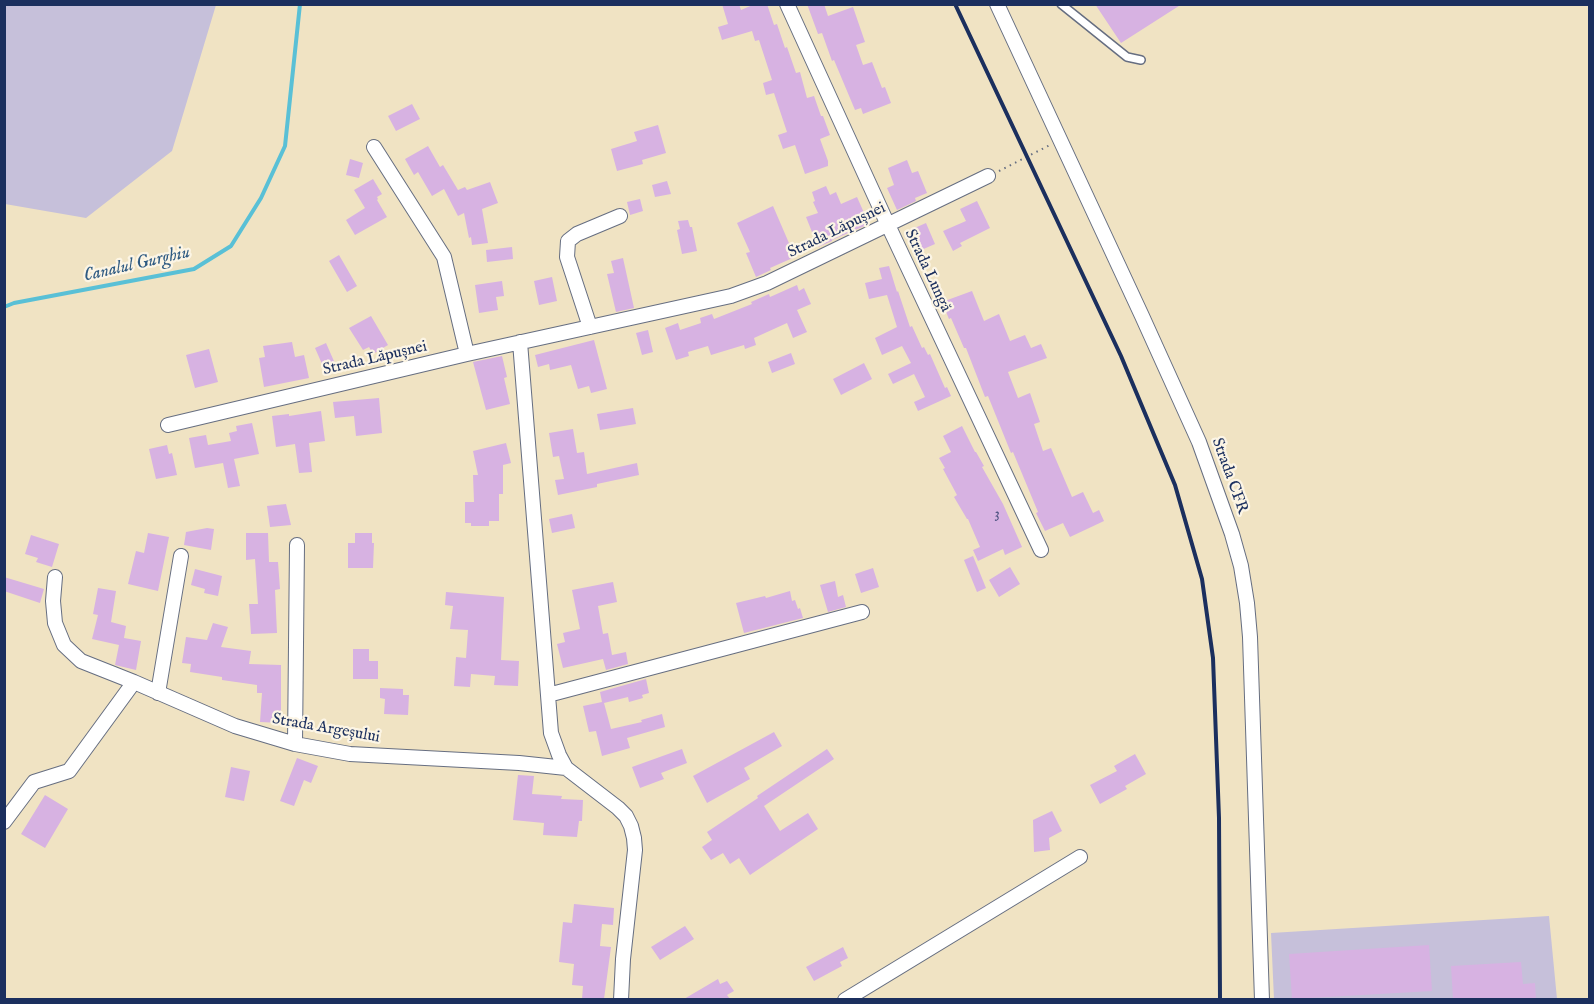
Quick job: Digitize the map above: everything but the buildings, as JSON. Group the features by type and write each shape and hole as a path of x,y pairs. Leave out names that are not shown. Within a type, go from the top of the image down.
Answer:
{"street":[{"name":"Strada Lungă","path":"787,4 888,225 1041,549"},
{"name":"Strada CFR","path":"997,4 1199,442 1233,534 1241,566 1250,637 1262,999"},
{"path":"374,147 444,257 467,354"},
{"name":"Strada Lăpușnei","path":"168,425 467,354 731,296 767,283 988,176"},
{"path":"590,327 567,257 568,241 577,234 620,216"},
{"path":"520,342 552,733 566,768 626,816 631,826 635,850 621,999"},
{"path":"295,744 297,545"},
{"path":"158,693 181,556"},
{"name":"Strada Argeșului","path":"55,577 53,601 55,623 64,645 81,662 134,682 235,726 295,744 350,754 519,763 566,768"},
{"path":"548,695 862,612"},
{"path":"4,822 34,782 69,771 134,682"},
{"path":"845,999 1080,857"}],"lane":[{"path":"1061,4 1127,57 1141,60"}],"path":[{"path":"988,176 1060,139"}],"shaded area":[{"path":"4,5 216,5 172,151 86,218 5,204"},
{"path":"1549,916 1557,999 1274,999 1271,933"}],"waterway":[{"name":"Canalul Gurghiu","path":"4,307 14,303 194,269 231,246 261,198 285,146 300,4"}],"railway":[{"path":"955,4 1121,356 1175,485 1202,579 1213,658 1219,818 1220,1000"}]}
